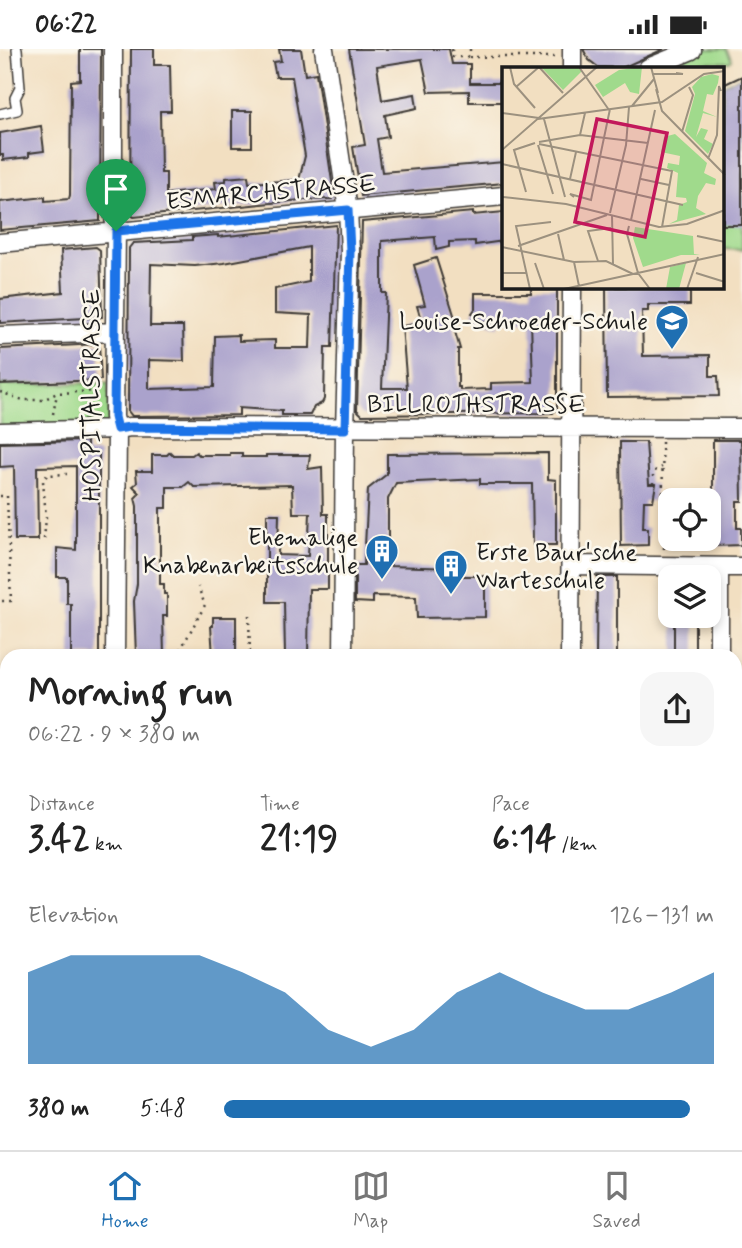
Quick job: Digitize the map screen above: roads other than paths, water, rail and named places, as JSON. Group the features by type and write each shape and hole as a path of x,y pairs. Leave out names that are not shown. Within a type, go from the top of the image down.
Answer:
{"street":[{"name":"HOSPITALSTRASSE","path":"113,49 113,210 116,231 114,417 117,429 115,649"},
{"path":"324,49 348,210 350,251 343,649"},
{"path":"650,67 692,50"},
{"name":"ESMARCHSTRASSE","path":"0,243 502,196"},
{"path":"570,649 572,289"},
{"path":"0,336 115,332"},
{"name":"BILLROTHSTRASSE","path":"0,432 130,427 742,428"},
{"path":"571,565 658,566"},
{"path":"721,568 742,567"},
{"path":"719,628 719,649"}],"lane":[{"path":"0,114 17,110 15,98 20,88 16,49"}],"place":[{"name":"Louise-Schroeder-Schule","path":"672,351"},
{"name":"Ehemalige Knabenarbeitsschule","path":"382,581"},
{"name":"Erste Baur'sche Warteschule","path":"451,596"}]}
